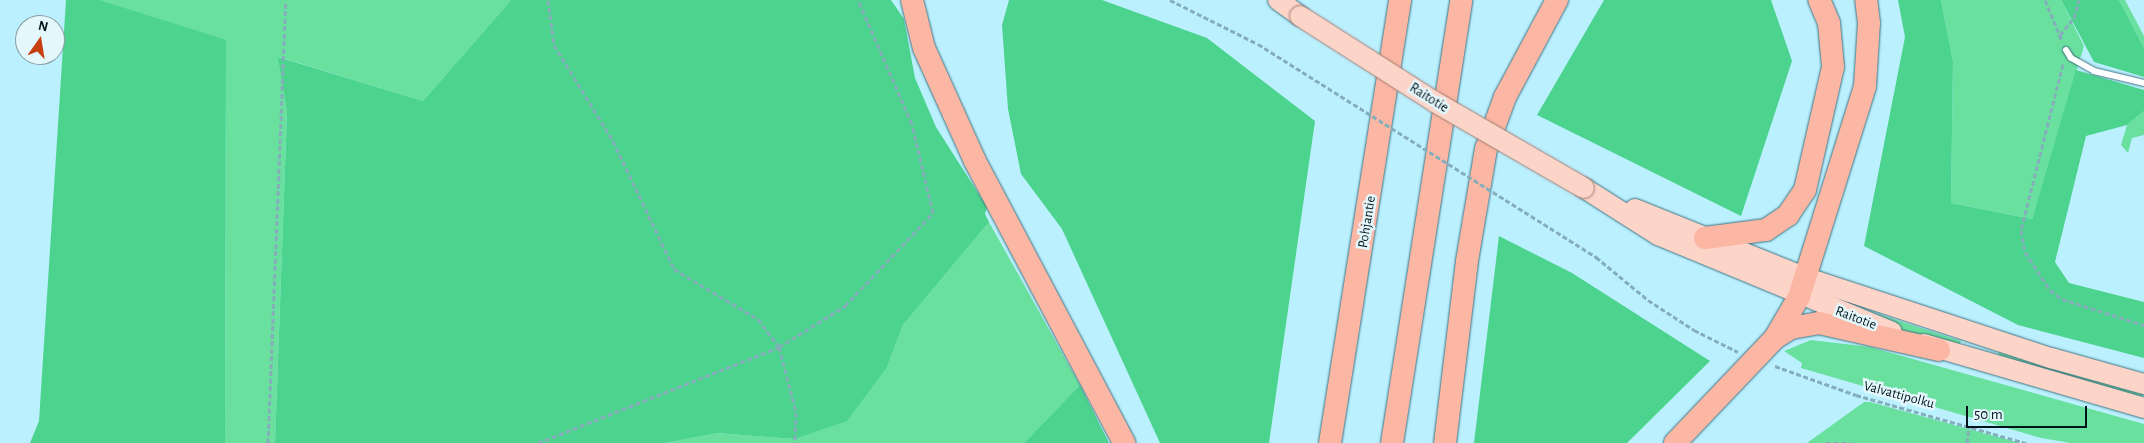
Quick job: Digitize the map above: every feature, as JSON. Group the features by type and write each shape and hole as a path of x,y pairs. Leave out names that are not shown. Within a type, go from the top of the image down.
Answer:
{"highway":[{"path":"912,0 924,48 975,161 1124,443"},
{"name":"Pohjantie","path":"1330,443 1400,0"},
{"path":"1392,443 1461,0"},
{"path":"1445,443 1466,261 1486,149 1505,97 1557,0"},
{"path":"1705,238 1766,230 1788,215 1806,190 1833,67 1829,24 1819,0"},
{"path":"1775,338 1803,287 1865,86 1870,23 1866,0"},
{"path":"1675,443 1775,338 1790,328 1820,322 1939,350"}],"main road":[{"name":"Raitotie","path":"1278,0 1435,102 1584,188 1658,234 1803,287 2144,384"},
{"name":"Raitotie","path":"1584,188 1705,238 1803,287 1939,350 2144,408"}],"lane":[{"path":"2066,50 2071,58 2094,71 2144,83"}],"path":[{"path":"268,443 286,0"},
{"path":"548,0 554,45 613,141 674,269 758,318 779,347 796,412 795,443"},
{"path":"538,443 779,347 845,306 933,214 912,124 858,0"},
{"path":"1170,0 1258,44 1596,257 1694,330 1745,355"},
{"path":"2045,0 2066,50 2021,230 2025,252 2050,290 2088,310 2144,325"},
{"path":"2060,36 2074,18 2079,0"},
{"name":"Valvattipolku","path":"1767,363 1856,395 2026,443"},
{"path":"1967,443 1969,426"},
{"path":"1826,443 1850,443"}],"green space":[{"path":"66,0 100,0 226,40 225,443 30,443 39,421 62,65 65,65"},
{"path":"100,0 511,0 423,101 279,57 287,112 275,443 225,443 226,41"},
{"path":"511,0 891,0 904,19 915,78 936,127 987,207 985,214 989,222 903,325 887,367 847,421 794,439 717,433 665,443 275,443 287,112 278,57 423,101"},
{"path":"1009,0 1102,0 1207,38 1315,121 1269,443 1160,443 1062,229 1021,174 1008,109 1002,25"},
{"path":"1604,0 1771,0 1792,61 1741,216 1537,115"},
{"path":"1898,0 1941,0 1953,62 1951,203 2032,219 2076,70 2144,90 2144,111 2127,125 2086,136 2055,262 2069,283 2144,302 2144,358 2018,325 1864,246 1905,37"},
{"path":"1941,0 2061,0 2084,46 2032,219 1951,203 1953,62"},
{"path":"2061,0 2119,0 2144,48 2144,77 2094,62"},
{"path":"2119,0 2125,0 2144,36 2144,48"},
{"path":"2144,111 2144,135 2132,138 2128,153 2121,145 2127,125"},
{"path":"989,222 1080,385 1024,443 665,443 716,433 794,439 887,367 903,325"},
{"path":"1499,236 1572,273 1710,361 1627,443 1474,443"},
{"path":"1850,305 1961,341 1958,349 1889,325"},
{"path":"1811,340 1870,347 2144,424 2144,443 2071,443 2041,438 1801,368 1802,363 1784,351"},
{"path":"1999,352 2144,391 2142,400 1997,361"},
{"path":"1080,385 1109,443 1024,443"},
{"path":"1864,402 1870,402 2020,443 1807,443"}]}
